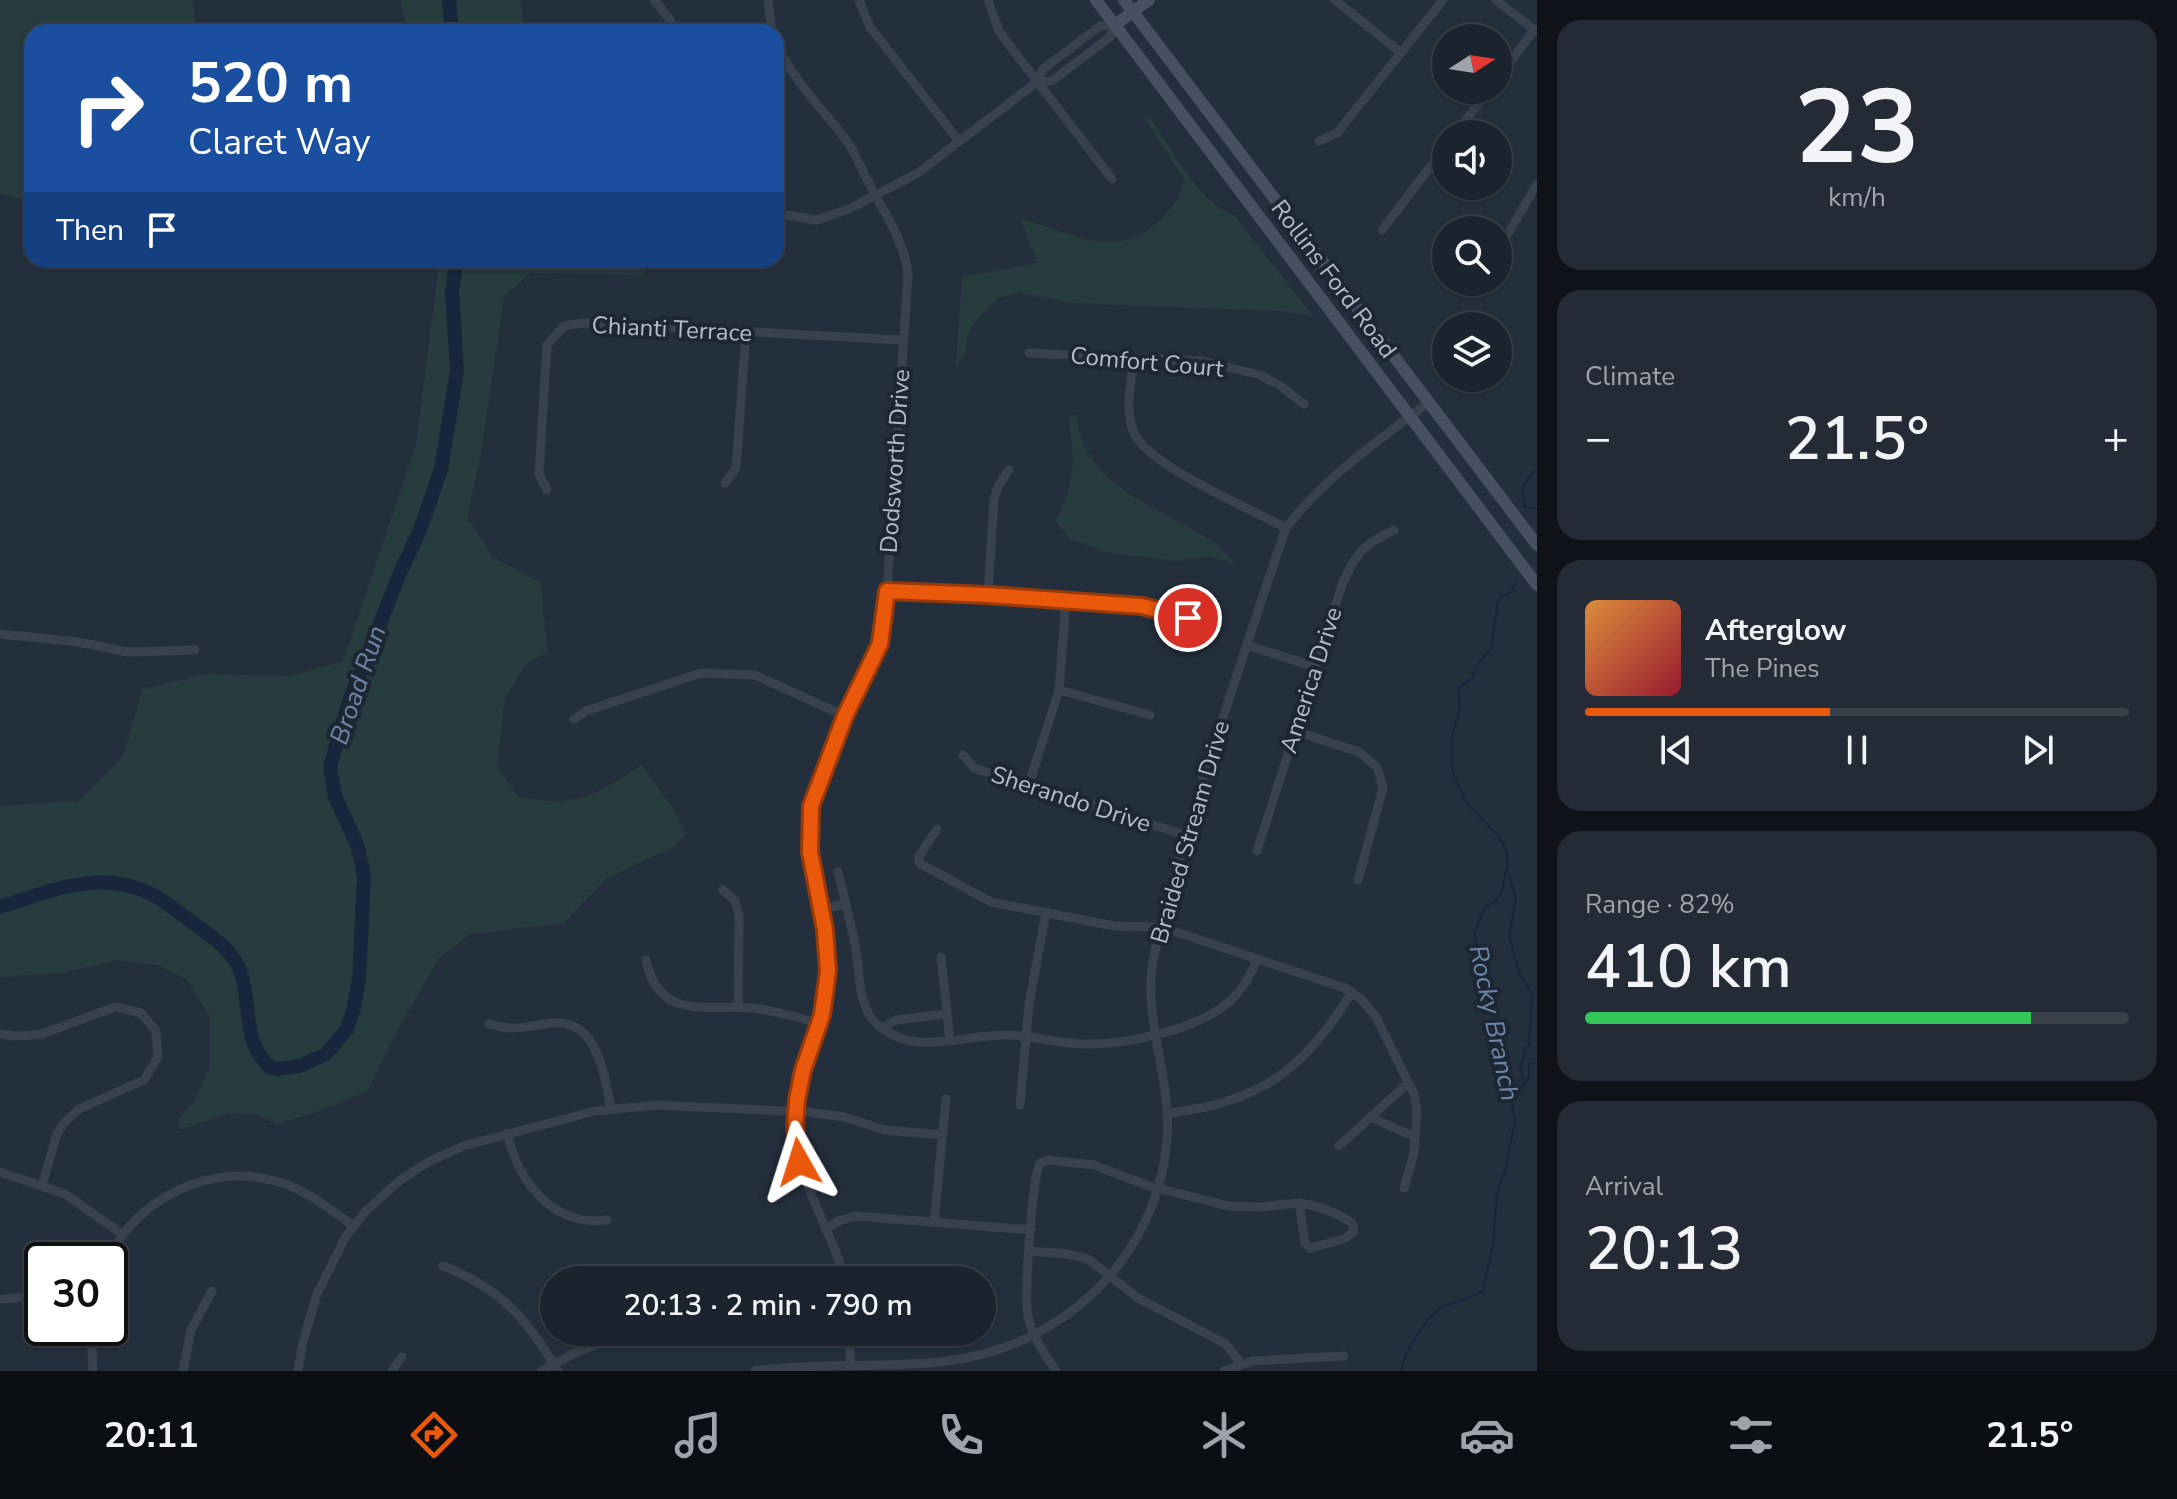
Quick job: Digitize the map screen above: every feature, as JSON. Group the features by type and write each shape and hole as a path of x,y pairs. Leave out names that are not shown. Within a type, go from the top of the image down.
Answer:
{"main road":[{"name":"Rollins Ford Road","path":"1096,0 1537,585"},
{"name":"Rollins Ford Road","path":"1124,0 1537,545"},
{"path":"1115,25 1149,0"}],"street":[{"path":"654,0 672,24"},
{"path":"768,0 771,24"},
{"path":"859,0 870,27 958,140"},
{"path":"988,0 999,31 1112,179"},
{"path":"1335,0 1400,52"},
{"path":"1319,141 1337,133 1443,0"},
{"path":"1496,0 1536,31 1512,61"},
{"path":"784,214 817,220 849,209 918,173 1037,82 1043,69 1100,26 1115,25"},
{"name":"Dodsworth Drive","path":"784,60 803,89 849,144 894,228 906,259 908,274 887,591 880,644 845,716 815,792 810,815 810,852 828,971 819,1023 803,1070 795,1112 799,1162 840,1266"},
{"path":"1466,120 1478,104"},
{"path":"1382,230 1432,164"},
{"path":"1512,227 1537,184"},
{"name":"Chianti Terrace","path":"547,490 539,474 547,345 564,326 583,323 903,340"},
{"path":"725,483 736,468 746,333"},
{"name":"Comfort Court","path":"1029,353 1203,361 1260,375 1304,404"},
{"path":"1134,359 1128,399 1130,419 1134,435 1145,451 1171,468 1286,528"},
{"name":"Braided Stream Drive","path":"755,1371 952,1361 995,1350 1034,1335 1084,1303 1110,1276 1141,1232 1158,1188 1166,1145 1168,1113 1153,1034 1151,982 1161,927 1185,835 1286,528 1307,501 1346,466 1429,402"},
{"path":"988,595 994,499 1009,470"},
{"name":"America Drive","path":"1257,851 1343,582 1356,555 1370,541 1394,530"},
{"path":"887,591 1142,606 1188,618 1207,615"},
{"path":"1028,787 1059,690 1066,601"},
{"path":"0,634 78,642 128,652 195,650"},
{"path":"1247,645 1315,667"},
{"path":"574,719 586,711 701,673 755,675 845,716"},
{"path":"1059,690 1150,715"},
{"path":"1295,731 1359,752 1377,767 1383,788 1358,880"},
{"name":"Sherando Drive","path":"963,755 974,768 1185,835"},
{"path":"937,829 919,856 922,865 991,902 1114,926 1161,927 1352,992 1376,1017 1416,1103 1411,1170 1404,1188"},
{"path":"838,872 856,944 865,1006 874,1021 883,1028 917,1042 991,1036 1086,1044 1109,1043 1153,1034 1189,1024 1222,1008 1246,982 1257,959"},
{"path":"723,890 735,901 739,915 738,1007"},
{"path":"821,909 846,904"},
{"path":"1020,1105 1025,1037 1046,912"},
{"path":"941,957 950,1041"},
{"path":"646,960 652,981 674,1002 697,1009 738,1007 765,1010 819,1023"},
{"path":"1168,1113 1227,1102 1278,1078 1319,1042 1352,992"},
{"path":"0,1034 42,1034 107,1009 124,1007 148,1018 158,1038 155,1064 144,1080 79,1109 64,1123 57,1134 42,1185"},
{"path":"883,1028 896,1020 947,1014"},
{"path":"489,1024 509,1030 562,1023 579,1030 598,1054 611,1108"},
{"path":"1339,1146 1408,1083"},
{"path":"934,1222 946,1099"},
{"path":"298,1371 317,1294 335,1254 354,1226 378,1199 414,1170 463,1146 611,1108 657,1105 844,1117 885,1130 943,1135"},
{"path":"1370,1117 1415,1137"},
{"path":"507,1133 519,1170 543,1201 577,1218 607,1220"},
{"path":"1056,1371 1034,1335 1026,1302 1037,1168 1043,1161 1094,1165 1158,1188 1228,1206 1299,1203 1314,1205 1340,1215 1354,1225 1354,1232 1344,1239 1313,1248 1307,1246 1299,1203"},
{"path":"0,1172 76,1200 122,1234"},
{"path":"117,1242 150,1207 174,1192 203,1181 237,1176 266,1178 295,1188 354,1226"},
{"path":"826,1229 838,1221 856,1216 1031,1230"},
{"path":"1030,1251 1079,1256 1097,1265 1138,1298 1226,1344 1241,1364"},
{"path":"443,1266 481,1283 507,1301 528,1325 555,1367"},
{"path":"183,1371 191,1330 212,1291"},
{"path":"3,1299 24,1297"},
{"path":"92,1346 93,1371"},
{"path":"541,1371 599,1346"},
{"path":"849,1346 851,1366"},
{"path":"1224,1371 1260,1360 1344,1356"},
{"path":"392,1371 402,1357"}],"green space":[{"path":"0,0 192,0 196,24 24,24 24,200 0,193"},
{"path":"400,0 520,0 524,24 406,24"},
{"path":"1144,117 1151,119 1210,200 1235,216 1313,316 1279,311 1074,303 1019,293 998,298 974,323 965,353 956,367 962,277 1038,263 1020,219 1076,237 1111,242 1145,231 1174,204 1184,180"},
{"path":"438,268 645,268 645,275 530,273 504,297 480,459 467,517 493,557 541,583 547,652 526,664 505,698 497,766 518,797 556,801 584,797 642,765 675,811 686,834 673,847 606,879 564,923 471,934 439,958 394,1036 368,1091 278,1124 252,1114 228,1113 180,1130 178,1119 194,1102 210,1067 210,1017 187,980 157,965 118,960 60,973 0,977 0,806 78,801 123,756 143,689 206,674 290,676 343,661 416,444"},
{"path":"1076,415 1082,440 1094,461 1110,479 1215,543 1237,564 1207,556 1175,561 1104,552 1070,539 1055,520 1071,482 1069,416"}],"waterway":[{"name":"Broad Run","path":"449,0 451,24"},
{"name":"Broad Run","path":"0,907 76,885 115,883 134,887 168,905 232,956 244,983 254,1043 269,1067 300,1066 326,1054 347,1029 359,980 364,876 358,847 335,796 330,767 349,701 420,530 441,469 457,371 452,291 456,268"},
{"name":"Rocky Branch","path":"1537,468 1523,489 1525,507 1537,509"},
{"name":"Rocky Branch","path":"1401,1371 1417,1336 1436,1312 1483,1290 1493,1246 1497,1192 1505,1171 1515,1121 1507,1074 1500,1064 1500,1032 1491,1013 1494,998 1483,980 1476,956 1475,931 1485,907 1495,902 1502,891 1508,864 1506,850 1499,837 1465,801 1452,771 1452,736 1460,709 1458,688 1472,678 1477,665 1491,649 1498,600 1511,592 1516,582"},
{"path":"1509,875 1516,899 1509,936 1519,973 1532,994 1529,1045 1525,1048 1520,1065 1524,1082"},
{"path":"1512,1105 1529,1076 1529,1064 1537,1063"}],"route":[{"path":"799,1162 795,1126 797,1100 803,1070 822,1015 828,971 825,930 810,852 811,806 845,716 880,644 887,591 1142,606 1188,618"}]}
